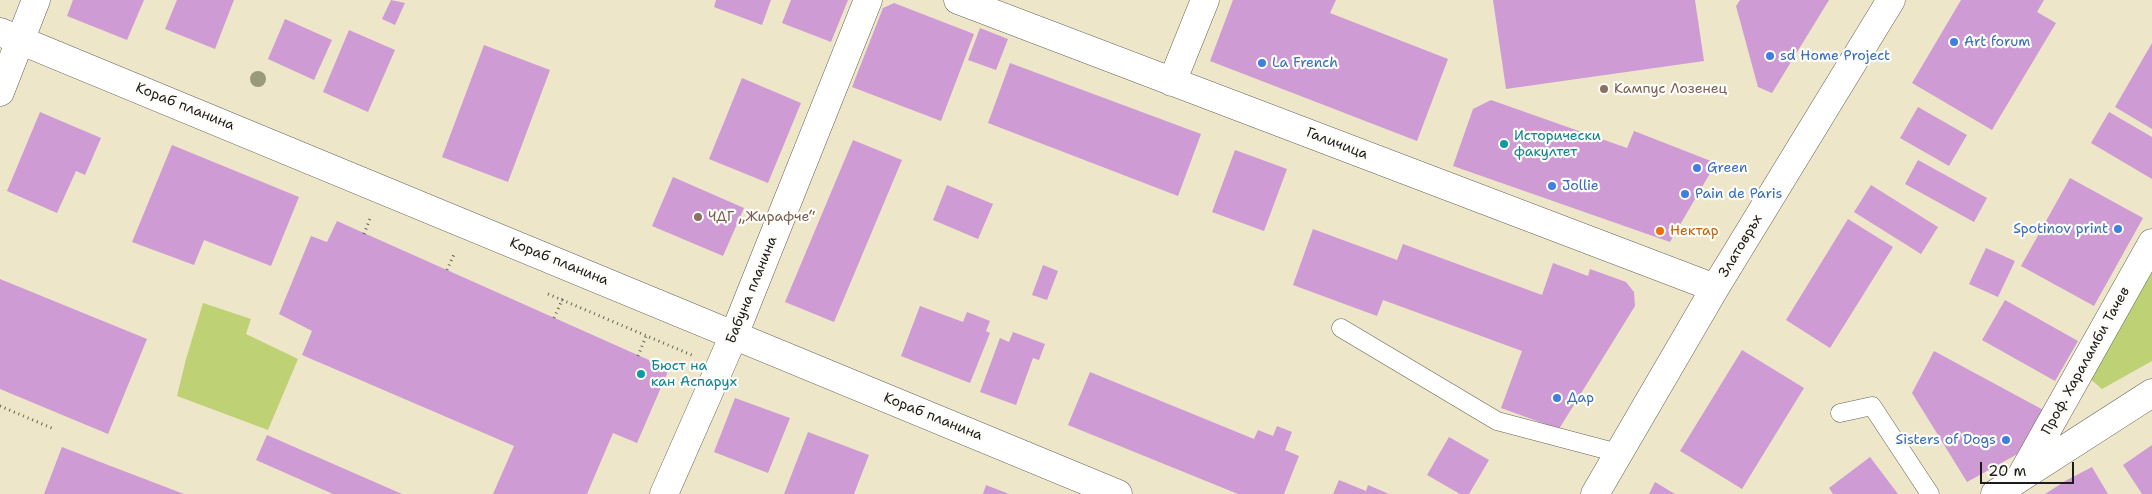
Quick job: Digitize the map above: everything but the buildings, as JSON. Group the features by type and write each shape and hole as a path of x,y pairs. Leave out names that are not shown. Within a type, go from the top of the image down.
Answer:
{"street":[{"path":"0,92 11,36 36,0"},
{"name":"Бабуна планина","path":"664,494 734,335 868,0"},
{"name":"Галичица","path":"958,0 1715,288"},
{"path":"1172,82 1205,0"},
{"name":"Златовръх","path":"1595,494 1715,288 1891,0"},
{"name":"Кораб планина","path":"11,36 734,335 1087,488 1118,494"},
{"name":"Проф. Хараламби Тачев","path":"2020,478 2152,243"},
{"path":"1995,494 2152,393"}],"lane":[{"path":"1341,328 1497,421 1618,454"},
{"path":"1840,413 1872,406 1930,494"}],"path":[{"path":"638,356 642,346"},
{"path":"0,406 54,429"}],"green space":[{"path":"2152,264 2152,361 2102,389 2089,378"},
{"path":"203,303 251,319 246,334 298,359 268,430 177,396"}],"place":[{"name":"Art forum","path":"1954,42"},
{"name":"sd Home Project","path":"1770,56"},
{"name":"La French","path":"1262,63"},
{"name":"Кампус Лозенец","path":"1604,89"},
{"name":"Исторически факултет","path":"1504,144"},
{"name":"Green","path":"1697,168"},
{"name":"Jollie","path":"1552,186"},
{"name":"Pain de Paris","path":"1685,194"},
{"name":"ЧДГ „Жирафче“","path":"698,217"},
{"name":"Spotinov print","path":"2118,229"},
{"name":"Нектар","path":"1660,231"},
{"name":"Бюст на кан Аспарух","path":"641,374"},
{"name":"Дар","path":"1557,398"},
{"name":"Sisters of Dogs","path":"2006,440"}]}
